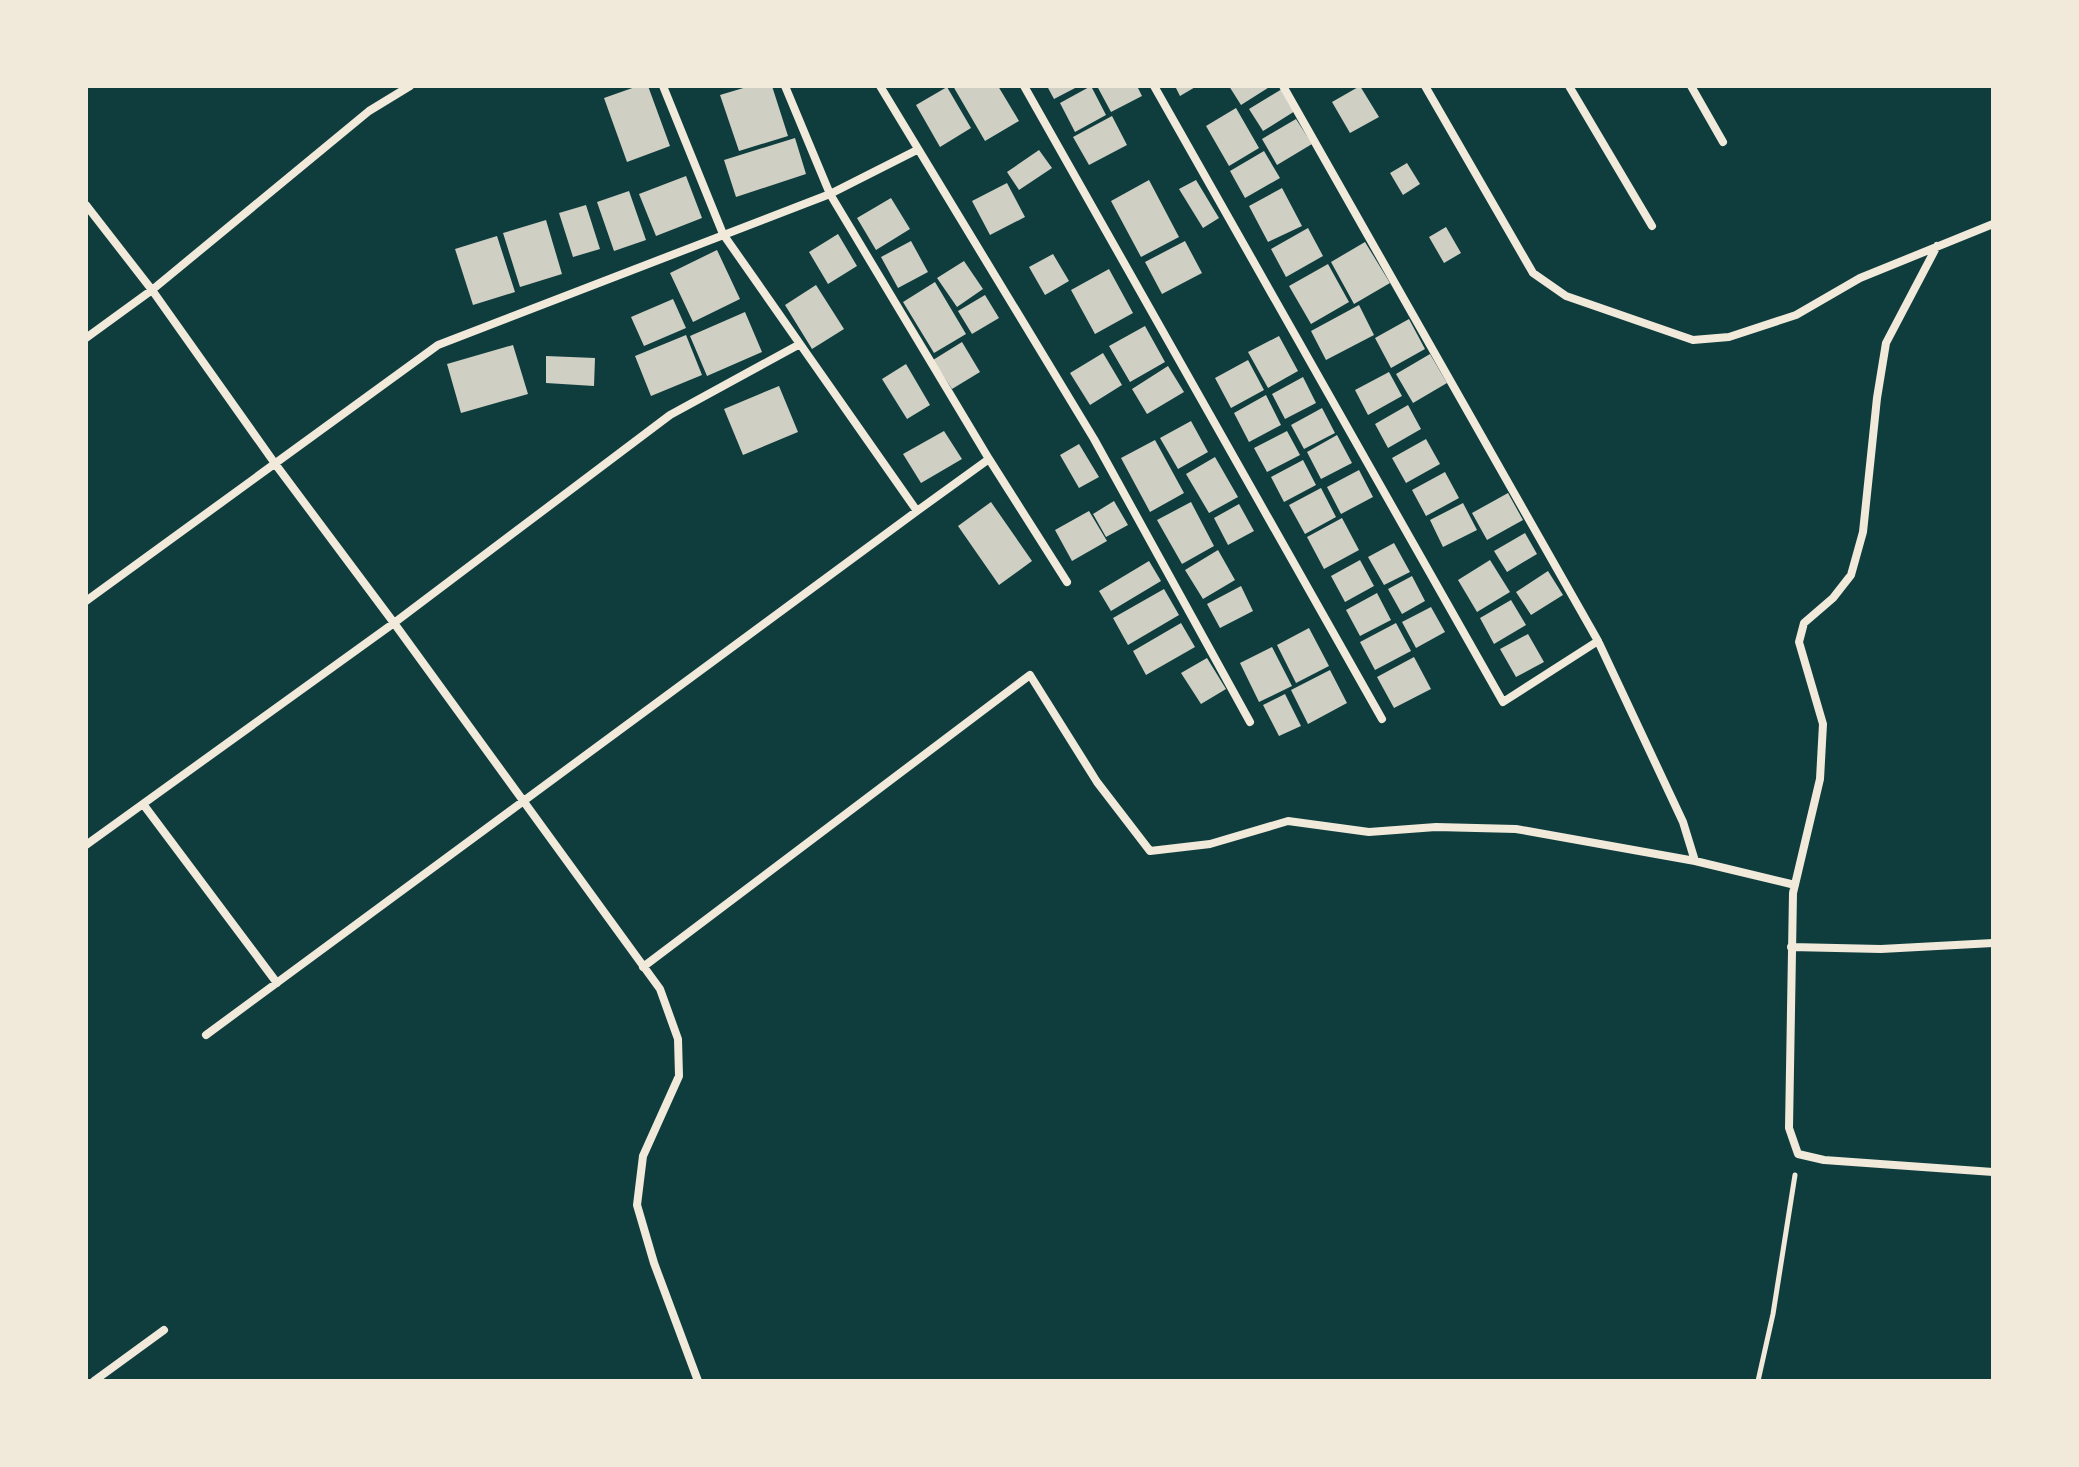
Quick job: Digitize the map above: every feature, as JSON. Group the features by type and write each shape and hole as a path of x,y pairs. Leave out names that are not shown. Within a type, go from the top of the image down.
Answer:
{"street":[{"path":"86,338 152,290 369,111 410,86"},
{"path":"663,86 723,234 917,511"},
{"path":"785,86 830,194 989,459 1067,582"},
{"path":"880,86 1094,439 1250,722"},
{"path":"1024,86 1382,719"},
{"path":"1154,86 1503,702 1598,641"},
{"path":"1283,86 1598,641 1683,822 1695,861"},
{"path":"1425,86 1533,273 1566,296 1693,340 1729,337 1796,315 1860,278 1993,224"},
{"path":"1569,86 1652,226"},
{"path":"1691,86 1723,142"},
{"path":"86,601 438,345 830,194 917,150"},
{"path":"86,205 152,290 276,465 660,989 678,1039 679,1076 643,1156 637,1205 654,1263 698,1381"},
{"path":"1937,246 1886,343 1863,532 1851,575 1833,598 1804,623 1799,642 1823,724 1820,779 1795,885 1791,947 1789,1128 1798,1154 1824,1160 1993,1172"},
{"path":"86,845 394,623 670,415 800,344"},
{"path":"206,1035 989,459"},
{"path":"643,967 1030,675 1097,782 1150,851 1210,844 1288,821 1369,832 1436,827 1516,829 1695,861 1795,885"},
{"path":"143,804 277,983"},
{"path":"1791,947 1881,949 1993,943"},
{"path":"94,1381 164,1330"}],"path":[{"path":"1758,1381 1773,1314 1798,1154"}],"building":[{"path":"638,86 648,86 670,146 627,162 604,98"},
{"path":"750,86 772,86 788,136 739,151 720,95"},
{"path":"953,86 998,86 1019,121 985,141"},
{"path":"1047,86 1079,86 1054,99"},
{"path":"1091,86 1106,115 1075,132 1060,103"},
{"path":"1097,86 1137,86 1142,96 1111,112"},
{"path":"1175,86 1197,86 1180,96"},
{"path":"1229,86 1271,86 1241,105"},
{"path":"1360,86 1379,117 1350,133 1332,102"},
{"path":"947,87 971,128 940,147 916,105"},
{"path":"1282,89 1295,111 1263,131 1249,109"},
{"path":"1236,108 1259,148 1229,166 1206,126"},
{"path":"1112,116 1127,145 1089,165 1073,137"},
{"path":"1296,119 1312,144 1277,165 1262,139"},
{"path":"795,138 806,174 736,197 724,160"},
{"path":"1039,150 1052,168 1019,190 1007,172"},
{"path":"1264,151 1280,178 1245,198 1230,171"},
{"path":"1407,163 1420,184 1403,195 1390,173"},
{"path":"686,176 702,218 656,236 639,194"},
{"path":"1149,180 1179,237 1141,257 1111,201"},
{"path":"1196,180 1219,218 1203,228 1179,189"},
{"path":"1007,183 1025,217 990,235 972,201"},
{"path":"1282,188 1302,226 1268,242 1249,206"},
{"path":"629,191 646,240 614,251 597,202"},
{"path":"891,198 910,229 876,250 857,218"},
{"path":"586,205 600,249 573,257 559,213"},
{"path":"546,220 562,274 520,287 503,233"},
{"path":"1446,227 1461,253 1444,263 1429,237"},
{"path":"1308,228 1323,256 1286,277 1271,249"},
{"path":"838,234 857,266 828,284 809,252"},
{"path":"497,236 515,292 473,305 455,249"},
{"path":"911,241 928,272 898,288 881,257"},
{"path":"1185,241 1202,273 1162,294 1145,262"},
{"path":"1365,242 1390,283 1354,304 1331,262"},
{"path":"717,250 740,299 693,322 670,273"},
{"path":"1053,254 1069,281 1045,295 1029,267"},
{"path":"964,261 983,289 957,307 937,278"},
{"path":"1328,264 1349,302 1311,324 1289,286"},
{"path":"1109,269 1133,313 1095,334 1071,290"},
{"path":"935,282 966,334 934,353 903,302"},
{"path":"816,285 844,329 812,349 785,305"},
{"path":"985,295 999,318 972,334 958,311"},
{"path":"673,299 686,328 644,346 631,317"},
{"path":"1359,305 1374,335 1326,360 1311,331"},
{"path":"745,312 762,352 707,376 690,336"},
{"path":"1409,319 1425,349 1391,368 1375,338"},
{"path":"1145,326 1165,362 1130,382 1109,346"},
{"path":"686,335 702,375 651,396 635,356"},
{"path":"1279,336 1298,371 1268,388 1248,352"},
{"path":"962,342 980,372 952,389 933,360"},
{"path":"513,345 528,394 461,413 447,364"},
{"path":"1103,353 1122,385 1090,405 1070,373"},
{"path":"1430,354 1447,383 1413,403 1396,374"},
{"path":"546,356 595,358 594,386 546,383"},
{"path":"1248,360 1264,390 1231,408 1215,378"},
{"path":"906,364 930,405 907,419 882,379"},
{"path":"1168,366 1184,392 1147,414 1132,389"},
{"path":"1389,372 1402,396 1368,415 1355,390"},
{"path":"1303,377 1316,403 1285,419 1272,394"},
{"path":"779,386 798,432 743,455 724,409"},
{"path":"1266,395 1281,425 1249,442 1234,413"},
{"path":"1408,405 1421,429 1388,448 1375,424"},
{"path":"1322,408 1335,433 1304,449 1291,425"},
{"path":"1191,421 1208,452 1178,469 1160,438"},
{"path":"944,431 962,459 921,483 903,454"},
{"path":"1287,431 1300,455 1267,472 1254,448"},
{"path":"1337,435 1352,463 1321,479 1307,452"},
{"path":"1426,439 1440,464 1406,483 1392,458"},
{"path":"1155,440 1184,493 1150,512 1121,458"},
{"path":"1079,444 1099,477 1079,488 1060,455"},
{"path":"1215,457 1238,497 1209,513 1186,474"},
{"path":"1303,460 1316,485 1284,502 1271,477"},
{"path":"1359,470 1373,497 1341,514 1327,487"},
{"path":"1445,472 1459,498 1426,516 1412,490"},
{"path":"1321,488 1336,517 1305,534 1289,505"},
{"path":"1508,493 1523,520 1487,540 1472,513"},
{"path":"1114,501 1128,525 1106,537 1093,514"},
{"path":"991,502 1032,561 999,585 958,526"},
{"path":"1191,502 1214,546 1182,564 1157,520"},
{"path":"1463,503 1477,530 1443,547 1430,520"},
{"path":"1239,504 1254,531 1228,545 1214,518"},
{"path":"1089,511 1107,541 1072,561 1055,530"},
{"path":"1342,518 1359,550 1324,569 1307,537"},
{"path":"1525,533 1537,554 1507,572 1494,551"},
{"path":"1394,543 1410,572 1384,585 1368,557"},
{"path":"1218,550 1235,580 1203,599 1185,570"},
{"path":"1360,560 1374,586 1345,602 1331,576"},
{"path":"1490,560 1510,592 1477,612 1458,580"},
{"path":"1149,561 1161,581 1111,611 1099,591"},
{"path":"1548,571 1563,595 1531,615 1516,592"},
{"path":"1412,576 1425,601 1402,614 1388,589"},
{"path":"1241,586 1253,611 1220,628 1207,604"},
{"path":"1164,589 1179,615 1128,645 1113,618"},
{"path":"1377,593 1391,620 1360,636 1346,610"},
{"path":"1511,600 1526,625 1494,644 1480,618"},
{"path":"1431,607 1445,632 1416,648 1402,622"},
{"path":"1181,623 1195,647 1146,675 1133,651"},
{"path":"1396,623 1411,651 1375,670 1360,642"},
{"path":"1309,628 1329,666 1296,683 1277,645"},
{"path":"1528,634 1544,662 1516,677 1500,649"},
{"path":"1272,647 1292,686 1259,702 1240,663"},
{"path":"1414,657 1431,689 1394,708 1377,677"},
{"path":"1207,658 1226,689 1201,704 1181,673"},
{"path":"1330,670 1347,703 1308,724 1291,690"},
{"path":"1285,694 1301,726 1279,736 1263,705"}]}
